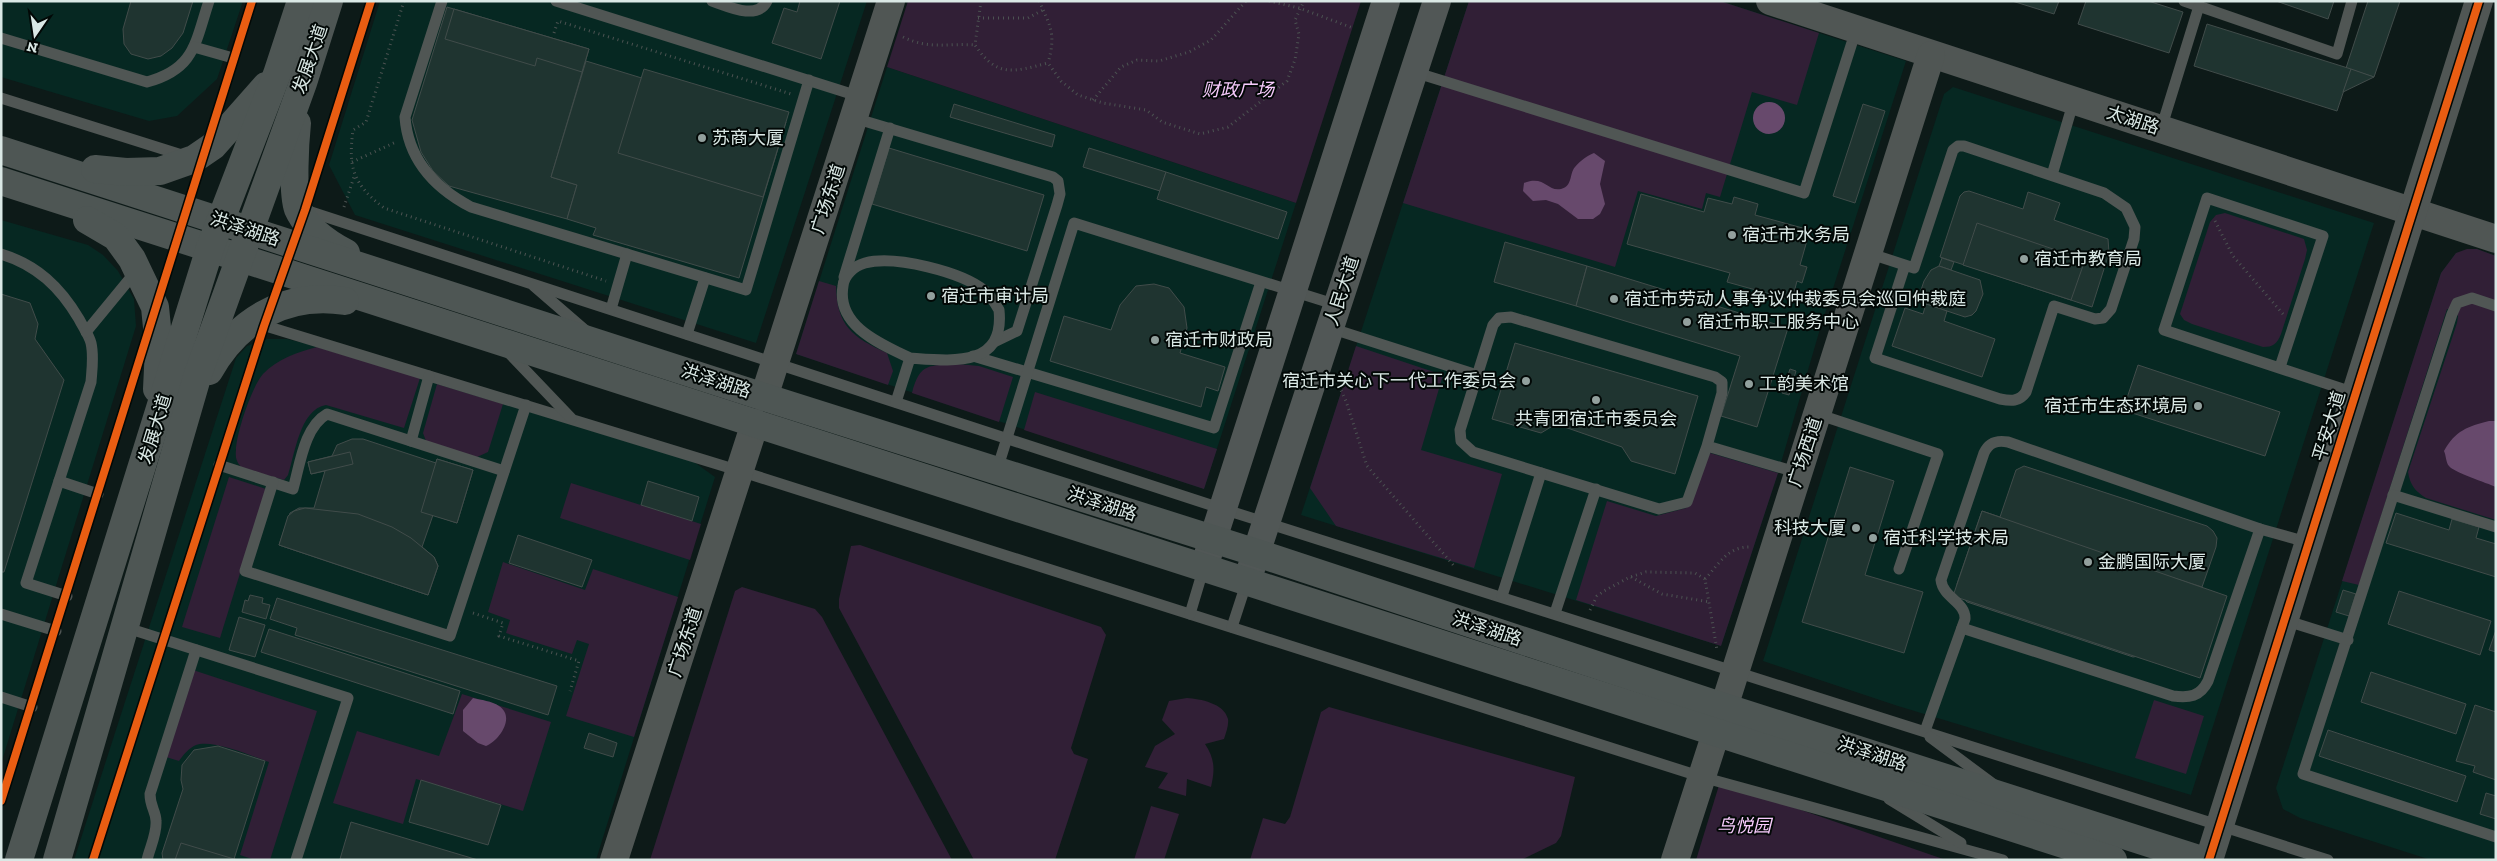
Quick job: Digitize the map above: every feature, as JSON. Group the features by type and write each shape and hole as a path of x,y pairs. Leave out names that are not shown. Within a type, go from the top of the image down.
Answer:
{"main road":[{"name":"发展大道","path":"19,860 167,434 198,374 250,230 290,79 301,1"},
{"name":"发展大道","path":"56,860 124,627 210,248 220,220 329,1"},
{"path":"1204,568 1386,1"},
{"name":"人民大道","path":"1247,581 1437,1"},
{"path":"6,152 91,169 126,172 160,171 194,159 213,146 290,79"},
{"path":"290,79 298,208 324,241 406,281"},
{"name":"洪泽湖路","path":"6,152 764,397 1257,553 1724,707 2202,860"},
{"path":"2,182 116,237 137,270 155,307 167,434"},
{"name":"洪泽湖路","path":"2,182 2113,860"},
{"path":"167,434 226,344 250,321 270,310 307,300 327,298 397,309"}],"street":[{"name":"广场东道","path":"764,397 891,1"},
{"name":"太湖路","path":"1770,1 2496,239"},
{"name":"平安大道","path":"2209,860 2479,1"},
{"name":"广场西道","path":"1724,707 1727,668 1774,549 1932,55"},
{"name":"广场东道","path":"614,860 755,423"},
{"path":"1676,860 1716,733"}],"lane":[{"path":"1,38 147,82 162,78 183,65 194,47 208,1"},
{"path":"442,1 405,117 408,137 419,162 444,190 472,207 746,290 809,80"},
{"path":"556,1 809,80 858,107 890,128 1052,176 1058,181 1060,194 1017,330 996,341 986,352 944,361 910,358 879,344 861,331 850,319 842,290 844,279 890,128"},
{"path":"712,1 743,11 753,11 765,5 767,1"},
{"path":"2184,1 2337,54 2352,1"},
{"path":"2161,129 2199,6"},
{"path":"1414,72 1804,193 1856,30"},
{"path":"194,47 233,58"},
{"path":"1,98 194,159"},
{"path":"2052,175 2074,100"},
{"path":"1868,253 1905,265 1914,268 1953,150 1958,146 1964,146 2052,175 2115,198 2126,208 2132,217 2134,239 2114,302 2103,318 2095,319 2054,306 2023,396 2013,401 2000,399 1875,358 1905,265"},
{"path":"2280,367 2323,236 2207,198 2164,330 2355,392"},
{"path":"305,210 1223,509 1502,596 2328,860"},
{"path":"996,470 1074,223 1293,292 1334,317 1477,375"},
{"path":"1,254 30,264 52,281 68,300 91,343 93,361 91,382 26,583 67,596"},
{"path":"611,309 627,254"},
{"path":"844,279 851,270 864,263 878,261 914,265 964,279 985,291 999,310 996,341"},
{"path":"86,332 137,270"},
{"path":"687,334 705,278"},
{"path":"972,356 1214,428 1261,282"},
{"path":"530,283 603,345"},
{"path":"2496,306 2472,298 2457,303 2452,314 2348,640 2303,774 2496,837"},
{"path":"1512,317 1715,378 1722,382 1722,393 1707,446 1687,502 1659,508 1473,452 1461,441 1460,430 1477,375 1493,325 1499,318 1512,317"},
{"path":"250,321 740,471 1702,777 1973,850 2003,860"},
{"path":"498,341 571,419"},
{"path":"896,402 910,358"},
{"path":"410,441 429,376"},
{"path":"273,482 245,571 450,636 526,405"},
{"path":"220,465 293,489 311,430 318,419 327,414 504,471"},
{"path":"1817,414 1938,454 1899,569"},
{"path":"1923,731 1962,628 1965,613 1962,607 1944,590 1941,580 1984,453 1990,444 1996,441 2008,442 2260,529 2308,542"},
{"path":"1707,446 1799,473"},
{"path":"1502,596 1541,473"},
{"path":"59,482 98,494"},
{"path":"1555,613 1596,489"},
{"path":"2393,495 2496,527"},
{"path":"1962,628 2174,696 2196,695 2204,690 2208,681 2260,529"},
{"path":"1190,614 1204,568"},
{"path":"1232,627 1247,581"},
{"path":"1,614 56,631"},
{"path":"2284,620 2348,640"},
{"path":"124,627 348,698 296,860"},
{"path":"146,860 156,831 156,819 150,806 150,794 196,650"},
{"path":"1,697 32,707"},
{"path":"1923,731 2015,800"},
{"path":"1851,776 1973,850"}],"path":[{"path":"404,1 366,122 353,130 352,162 354,177 361,188 384,208 618,285"},
{"path":"980,1 975,45 985,60 996,68 1016,70 1048,63"},
{"path":"1039,1 1052,30 1053,46 1048,63"},
{"path":"1093,100 1122,67 1138,60 1159,61 1182,54 1211,40 1246,1"},
{"path":"1269,1 1299,8 1375,36"},
{"path":"1048,63 1061,81 1078,95 1093,100 1146,110 1162,122 1200,134 1228,127 1287,81 1295,60 1299,34 1296,20 1299,8 1304,1"},
{"path":"978,18 1028,18 1043,10"},
{"path":"554,33 558,21 803,98"},
{"path":"882,27 913,42 938,47 956,44 975,45"},
{"path":"352,162 408,137"},
{"path":"339,221 354,177"},
{"path":"2207,198 2218,229 2233,256 2294,326"},
{"path":"1339,386 1346,401 1367,466 1428,533 1470,586"},
{"path":"1705,579 1732,550 1740,547 1774,549"},
{"path":"1583,622 1597,596 1630,577 1646,572 1696,573 1705,579 1727,668"},
{"path":"1630,577 1662,594 1710,602"},
{"path":"459,608 504,622 499,636 579,660 570,691"}],"shaded area":[{"path":"1,1 243,1 217,79 177,116 149,121 1,77"},
{"name":"苏商大厦","path":"380,1 867,1 756,343 355,215 329,165"},
{"path":"1469,1 1720,1 1906,61 1820,329 1778,473 1721,646 1301,515"},
{"path":"887,67 1296,203 1204,489 796,354"},
{"path":"1953,87 2374,223 2191,795 1898,706 1763,661 1944,94"},
{"path":"1769,102 1775,103 1780,107 1784,112 1784,124 1780,129 1775,133 1769,134 1763,133 1758,129 1754,124 1753,118 1754,112 1758,107 1763,103"},
{"path":"1594,153 1605,161 1600,184 1605,204 1600,214 1593,219 1578,219 1558,204 1546,200 1533,201 1523,191 1524,183 1531,181 1541,182 1556,189 1565,187 1569,183 1575,167 1584,158"},
{"path":"1,220 88,245 103,255 118,271 134,299 136,326 1,764"},
{"path":"2477,249 2496,256 2496,860 2431,860 2300,818 2283,809 2276,788 2441,273 2456,253"},
{"path":"267,339 287,339 308,344 694,462 715,477 596,860 74,860 236,358 247,346"},
{"path":"2489,421 2496,421 2496,487 2463,474 2449,466 2444,451 2448,444 2463,430"},
{"path":"473,698 496,704 504,711 506,716 504,728 500,734 486,746 478,743 463,731 463,710"}],"green space":[{"name":"财政广场","path":"908,1 1361,1 1296,203 887,67"},
{"name":"宿迁市水务局","path":"1469,1 1720,1 1819,33 1797,105 1752,92 1720,197 1706,193 1702,209 1638,191 1615,267 1403,203"},
{"path":"2225,213 2304,239 2307,250 2305,259 2281,334 2272,346 2263,347 2192,324 2184,320 2180,314 2210,222 2216,215"},
{"path":"2467,249 2477,249 2496,256 2496,520 2426,498 2414,487 2409,477 2408,472 2457,323 2458,316 2454,311 2447,309 2359,585 2342,581 2441,273 2456,253"},
{"path":"819,281 836,286 839,311 843,321 849,328 864,341 887,353 893,371 888,385 796,354"},
{"path":"1356,346 1443,375 1421,450 1502,474 1474,568 1336,526 1310,488"},
{"path":"317,347 420,378 404,428 326,405 317,408 304,423 288,475 284,480 242,468 236,458 237,443 245,410 259,380 263,374 281,360"},
{"path":"958,364 979,366 1013,377 999,422 912,393 918,376 922,371 933,366"},
{"path":"437,384 503,404 488,452 475,458 426,441 423,433"},
{"path":"1035,392 1217,449 1204,489 1024,430"},
{"path":"1710,453 1778,473 1721,646 1576,600 1607,501 1656,516 1686,508"},
{"path":"229,477 266,489 220,638 182,627"},
{"path":"571,483 701,524 690,560 560,518"},
{"path":"860,545 1101,627 1106,635 1071,748 1074,754 1088,759 1055,860 974,860 839,608 839,599 851,546"},
{"path":"503,562 585,590 593,569 678,597 634,737 566,716 589,644 577,640 572,654 506,633 510,620 488,612"},
{"path":"742,587 815,609 822,617 952,860 650,860 735,591"},
{"path":"193,670 317,711 270,860 255,860 240,855 269,762 212,744 196,745 184,754 179,761 166,757"},
{"path":"462,694 551,722 523,811 416,779 403,824 333,803 357,731 439,756"},
{"path":"1187,698 1198,699 1217,706 1226,714 1228,721 1224,739 1205,744 1211,755 1213,765 1211,787 1187,779 1186,796 1158,788 1168,773 1145,767 1155,746 1175,734 1162,720 1169,701"},
{"path":"2154,700 2204,716 2186,774 2135,758"},
{"path":"1329,707 1575,777 1561,836 1556,843 1521,860 1250,860 1263,818 1285,824 1290,817 1321,712"},
{"name":"鸟悦园","path":"1720,782 1946,860 1696,860"},
{"path":"1151,806 1179,814 1164,860 1134,860"}],"building":[{"path":"131,1 193,1 183,33 172,48 161,56 148,59 131,54 124,44 123,29"},
{"path":"800,1 840,1 821,59 772,43 784,8 797,12"},
{"path":"2012,1 2059,1 2054,14"},
{"path":"2086,1 2148,1 2183,12 2169,53 2078,24"},
{"path":"2276,1 2334,1 2328,19"},
{"path":"2368,1 2400,1 2374,77 2346,68"},
{"path":"447,7 589,49 551,177 577,185 567,219 449,186 433,171 421,152 412,120"},
{"path":"454,9 589,49 582,72 537,58 535,66 445,39"},
{"path":"2207,24 2351,69 2337,111 2194,66"},
{"path":"586,61 786,122 739,278 593,235 596,228 567,219 577,185 551,177"},
{"name":"苏商大厦","path":"644,69 789,112 763,197 618,153"},
{"path":"2351,69 2374,77 2343,92"},
{"path":"954,104 1055,135 1052,147 950,117"},
{"path":"1863,104 1885,111 1855,203 1833,196"},
{"path":"889,148 1044,195 1027,251 872,204"},
{"path":"1089,148 1166,172 1160,191 1083,167"},
{"path":"1166,172 1287,212 1278,239 1157,199"},
{"path":"1969,191 2023,209 2028,192 2060,203 2054,220 2108,239 2109,253 2092,307 1940,257 1960,196 1964,192"},
{"path":"1641,194 1704,212 1708,198 1732,204 1734,197 1758,204 1755,215 1810,230 1800,265 1807,267 1802,283 1797,281 1792,300 1727,282 1730,273 1627,244"},
{"path":"1977,223 2085,260 2071,300 1963,265"},
{"path":"1505,242 1587,266 1576,306 1494,282"},
{"path":"1942,258 1954,262 1951,270 1939,266"},
{"path":"1587,266 1788,328 1757,427 1721,416 1740,356 1576,306"},
{"path":"1939,266 1980,280 1983,294 1976,311 1972,315 1965,317 1926,304 1921,290 1924,281 1931,270"},
{"path":"1154,284 1169,288 1184,307 1187,328 1180,353 1225,367 1218,391 1206,387 1201,407 1050,361 1064,316 1111,330 1120,305 1136,286"},
{"path":"1,294 30,303 38,324 35,339 64,380 4,572 1,572"},
{"path":"1926,304 1947,311 1944,321 1995,339 1982,377 1892,346 1905,308 1923,314"},
{"path":"1515,343 1698,396 1675,474 1631,461 1622,447 1556,424 1541,433 1492,419"},
{"path":"2138,365 2280,412 2265,456 2123,410"},
{"path":"1790,369 1796,371 1789,395 1782,393"},
{"path":"352,439 363,439 436,463 437,459 473,470 457,523 433,515 422,547 434,557 438,566 428,595 279,545 290,513 299,508 314,508 325,471 311,474 308,462 332,456 337,445"},
{"path":"350,452 353,464 311,474 308,462"},
{"path":"437,459 473,470 457,523 421,512"},
{"name":"金鹏国际大厦","path":"2024,466 2207,526 2213,531 2217,538 2216,547 2202,587 2174,578 2150,651 2144,655 2133,657 1967,602 1960,594 1957,584 1982,511 2000,517 2016,470"},
{"name":"科技大厦","path":"1850,467 1894,481 1865,575 1923,592 1904,653 1802,622"},
{"path":"648,481 699,497 692,521 641,505"},
{"path":"305,508 358,514 392,527 411,538 434,557 438,566 428,595 279,545 288,516 294,511"},
{"path":"1982,511 2227,596 2200,678 1953,596"},
{"path":"2396,513 2449,530 2452,519 2479,527 2476,538 2496,544 2496,577 2386,543"},
{"path":"518,535 592,560 582,587 509,563"},
{"path":"2343,590 2356,594 2349,616 2336,612"},
{"path":"2399,591 2491,621 2480,655 2388,624"},
{"path":"250,595 263,598 262,603 270,605 266,619 242,612 245,600 248,601"},
{"path":"277,598 557,686 548,715 295,635 297,628 270,619"},
{"path":"239,617 265,625 255,657 229,650"},
{"path":"269,629 460,691 453,714 261,652"},
{"path":"2496,630 2496,652 2489,650"},
{"path":"2371,672 2466,704 2456,734 2361,702"},
{"path":"2475,705 2496,712 2496,780 2473,772 2475,766 2456,761"},
{"path":"2328,730 2466,776 2457,802 2319,756"},
{"path":"589,733 617,743 613,757 584,748"},
{"path":"218,746 265,761 234,859 238,860 163,860 162,853 183,789 181,780 182,765 194,750"},
{"path":"421,780 501,805 488,845 409,822"},
{"path":"2486,793 2496,796 2496,819 2480,814"},
{"path":"351,822 478,860 340,859"},
{"path":"181,843 234,859 238,860 175,860"}],"cycle path":[{"path":"1,801 252,1"},
{"path":"93,860 264,326 305,210 371,1"},
{"path":"2209,860 2479,1"}],"place":[{"name":"苏商大厦","path":"702,138"},
{"name":"宿迁市水务局","path":"1732,235"},
{"name":"宿迁市教育局","path":"2024,259"},
{"name":"宿迁市审计局","path":"931,296"},
{"name":"宿迁市劳动人事争议仲裁委员会巡回仲裁庭","path":"1614,299"},
{"name":"宿迁市职工服务中心","path":"1687,322"},
{"name":"宿迁市财政局","path":"1155,340"},
{"name":"宿迁市关心下一代工作委员会","path":"1526,381"},
{"name":"工韵美术馆","path":"1749,384"},
{"name":"共青团宿迁市委员会","path":"1596,400"},
{"name":"宿迁市生态环境局","path":"2198,406"},
{"name":"科技大厦","path":"1856,528"},
{"name":"宿迁科学技术局","path":"1873,538"},
{"name":"金鹏国际大厦","path":"2088,562"}]}
